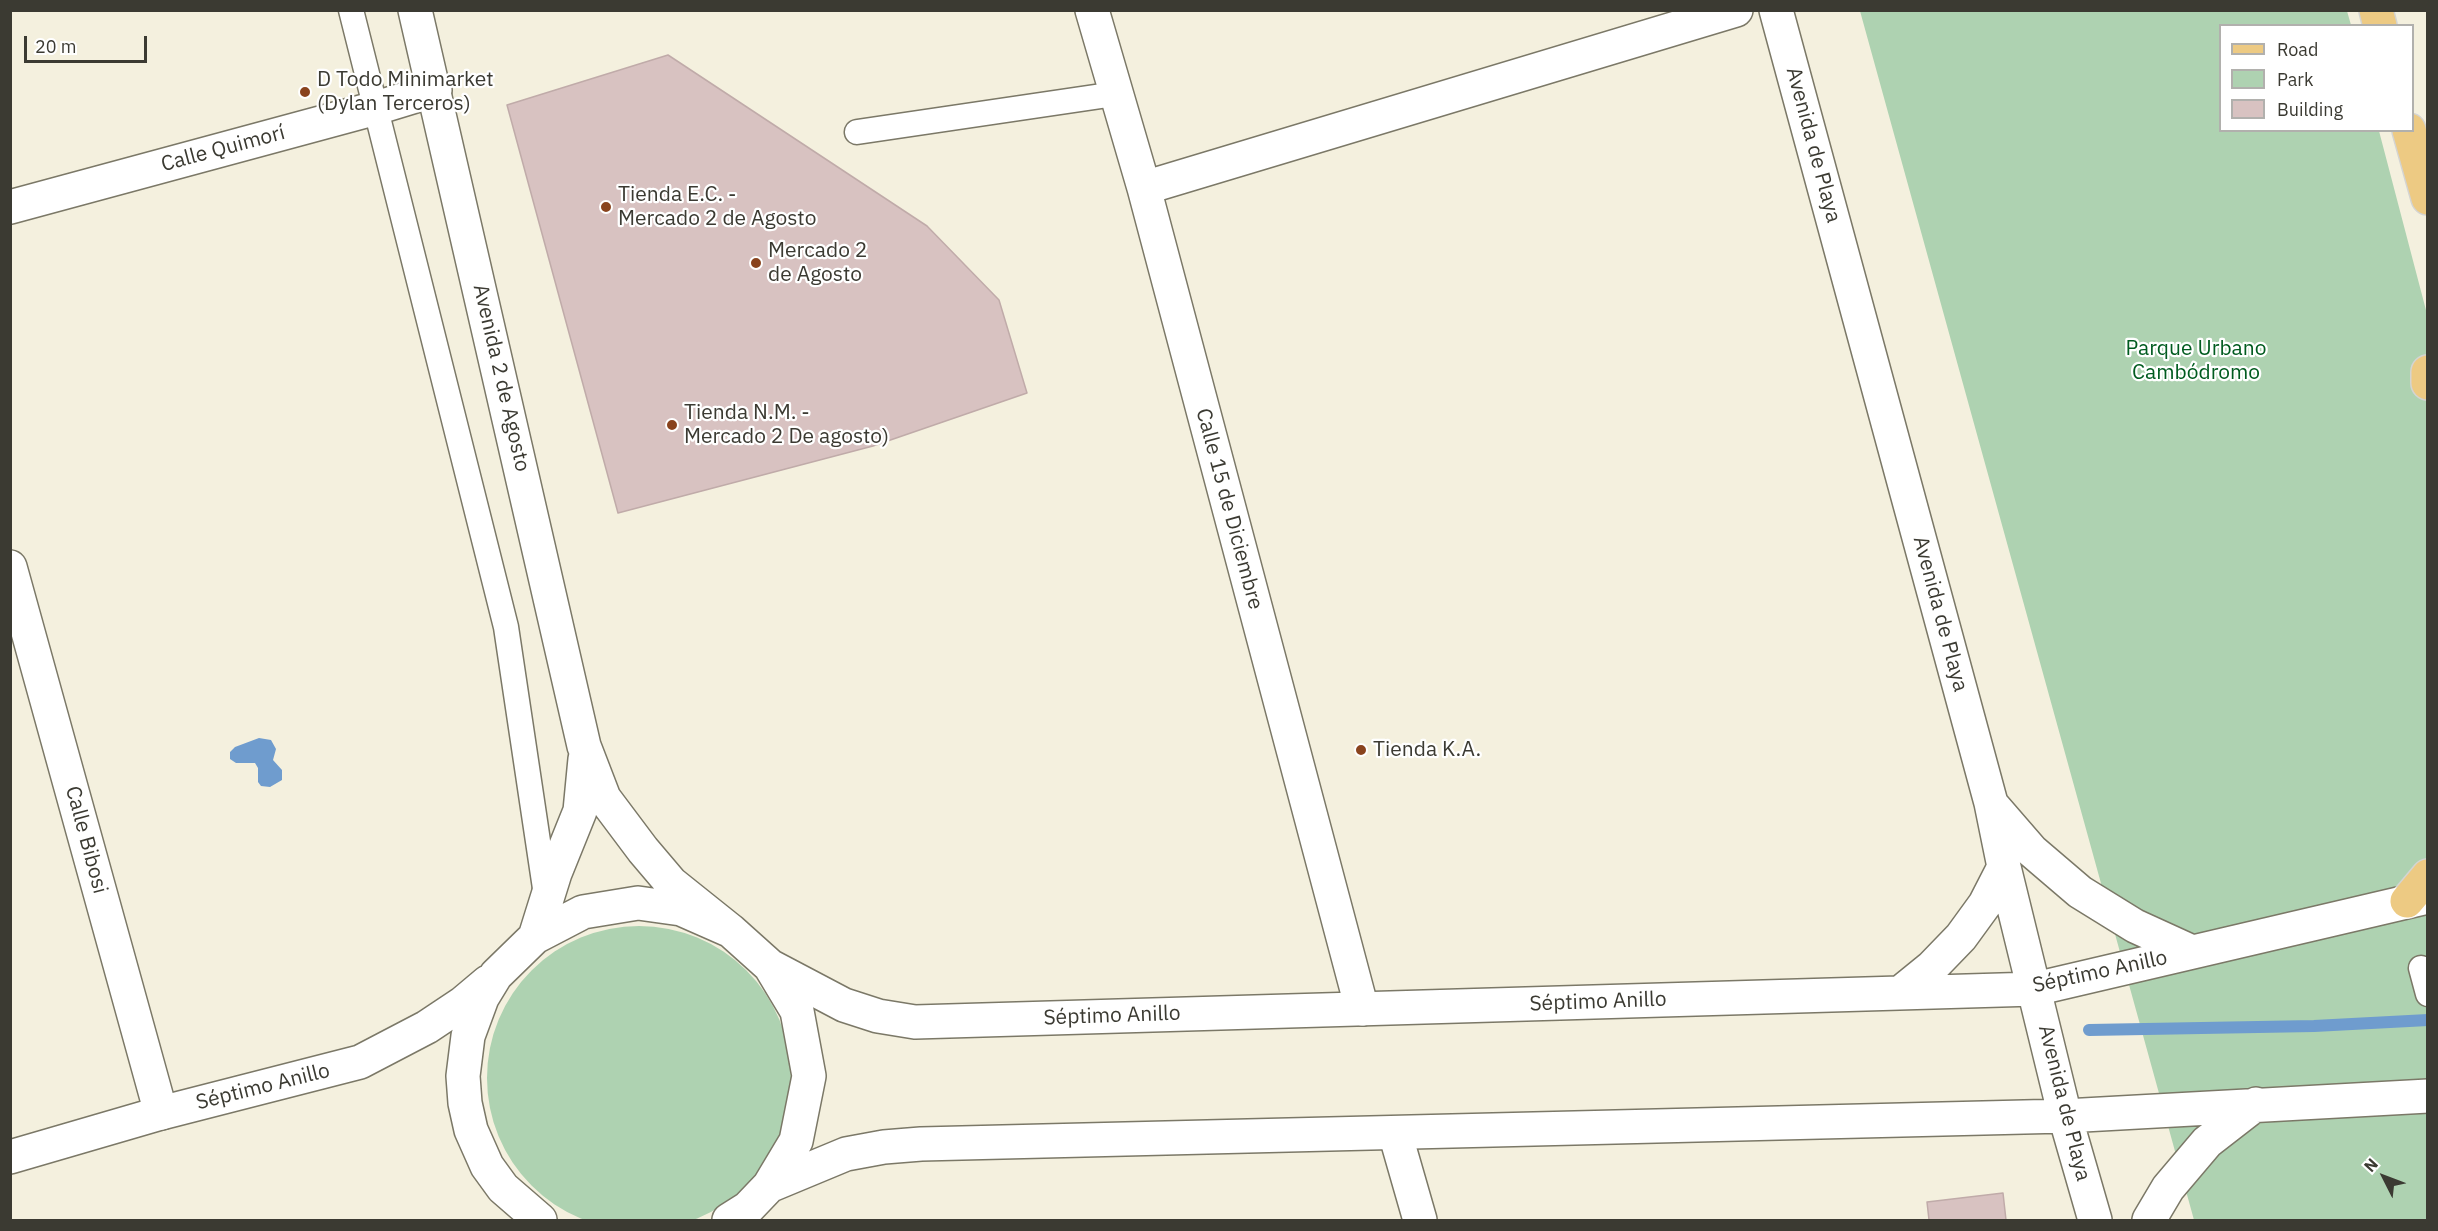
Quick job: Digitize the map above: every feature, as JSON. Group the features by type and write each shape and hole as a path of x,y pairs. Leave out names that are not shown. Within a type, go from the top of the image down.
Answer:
{"main road":[{"name":"Avenida 2 de Agosto","path":"416,10 584,746 604,798 643,850 670,883 732,931"},
{"name":"Calle 15 de Diciembre","path":"1092,10 1144,188 1362,1009"},
{"path":"1144,188 1736,10"},
{"name":"Avenida de Playa","path":"1776,10 1991,803 2004,867 2065,1116 2095,1221"},
{"name":"Calle Quimorí","path":"10,207 435,90"},
{"path":"2410,132 2427,198"},
{"path":"2427,372 2427,383"},
{"name":"Calle Bibosi","path":"10,567 161,1113"},
{"name":"Avenida 2 de Agosto","path":"534,937 580,811 585,767 584,746"},
{"path":"1991,803 2032,851 2080,892 2135,926 2192,952"},
{"path":"1900,993 1932,967 1961,937 1984,904 2004,867"},
{"path":"2417,899 2427,876"},
{"name":"Séptimo Anillo","path":"770,966 844,1005 878,1016 915,1022 2035,989 2417,899"},
{"path":"540,1221 503,1188 487,1166 471,1130 465,1103 463,1076 468,1036 482,998 496,975 534,937 583,912 638,903 681,909 732,931 770,966 796,1011 809,1076 796,1141 748,1209"},
{"name":"Séptimo Anillo","path":"10,1157 161,1113 360,1062 427,1027 463,1003 496,975"},
{"path":"748,1209 846,1154 884,1147 2065,1116 2427,1096"},
{"path":"2149,1221 2168,1188 2207,1142 2256,1104"},
{"path":"1395,1132 1420,1221"}],"lane":[{"path":"351,10 506,627 546,900"},
{"path":"857,132 1115,94"},
{"path":"2421,968 2427,994"}],"green space":[{"name":"Parque Urbano Cambódromo","path":"1860,11 2347,11 2351,24 2219,24 2219,132 2379,132 2427,314 2427,1220 2194,1220"},
{"path":"639,926 669,929 697,938 723,952 746,971 765,994 779,1020 788,1048 791,1078 788,1108 779,1136 765,1162 746,1185 723,1204 697,1218 669,1227 639,1230 609,1227 581,1218 555,1204 532,1185 513,1162 499,1136 490,1108 487,1078 490,1048 499,1020 513,994 532,971 555,952 581,938 609,929"}],"water":[{"path":"259,738 271,740 276,749 273,760 282,770 282,780 270,787 261,786 258,782 258,768 255,763 236,763 230,759 230,752 235,747"}],"building":[{"name":"Mercado 2 de Agosto","path":"668,55 927,226 999,300 1027,393 873,446 618,513 507,105"},
{"path":"2003,1193 2006,1220 1929,1220 1927,1202"}],"waterway":[{"path":"2089,1030 2314,1026 2428,1020"}],"place":[{"name":"D Todo Minimarket (Dylan Terceros)","path":"305,92"},
{"name":"Tienda E.C. - Mercado 2 de Agosto","path":"606,207"},
{"name":"Mercado 2 de Agosto","path":"756,263"},
{"name":"Tienda N.M. - Mercado 2 De agosto)","path":"672,425"},
{"name":"Tienda K.A.","path":"1361,750"}]}
